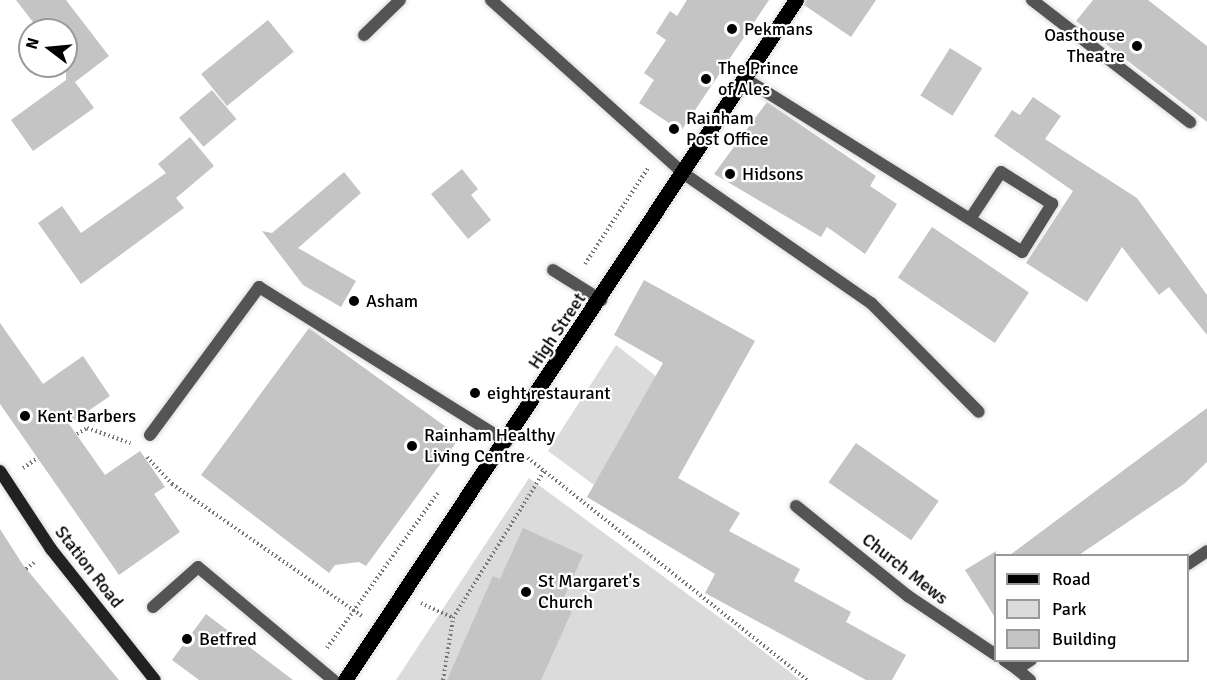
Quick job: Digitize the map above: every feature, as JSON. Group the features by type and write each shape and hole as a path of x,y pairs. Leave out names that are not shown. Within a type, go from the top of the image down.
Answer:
{"main road":[{"name":"High Street","path":"345,680 507,442 796,0"},
{"name":"Station Road","path":"0,471 51,549 155,680"}],"street":[{"path":"364,35 400,0"},
{"path":"491,0 683,173 871,303 979,412"},
{"path":"1032,0 1190,122"},
{"path":"744,78 1022,252 1052,204 1001,172 970,219"},
{"path":"553,270 601,300"},
{"path":"150,435 259,287 507,442"},
{"name":"Church Mews","path":"796,506 908,596 994,654"},
{"path":"1189,563 1207,551"},
{"path":"153,607 198,567 333,680"},
{"path":"1007,662 1029,680"},
{"path":"1017,669 1028,662"}],"path":[{"path":"77,434 87,428 114,434 139,448 172,484 380,629"},
{"path":"507,442 807,680"},
{"path":"444,680 453,618 544,471"},
{"path":"403,595 453,618"}],"green space":[{"path":"616,345 661,380 598,488 548,451"},
{"path":"529,478 727,623 800,680 396,680"}],"building":[{"path":"16,0 66,0 109,56 75,82 94,108 33,151 11,120 66,78 78,78 78,18 30,18"},
{"path":"687,0 769,0 681,131 639,103 654,80 644,73 666,40 656,33 670,11 677,16"},
{"path":"806,0 876,0 851,37 804,5"},
{"path":"1093,0 1148,0 1207,46 1207,122 1076,21"},
{"path":"268,20 294,52 227,106 201,74"},
{"path":"950,48 982,68 953,116 920,95"},
{"path":"212,90 236,119 203,147 179,118"},
{"path":"1033,97 1061,116 1045,139 1137,198 1207,295 1207,335 1169,287 1159,295 1122,247 1087,302 1026,263 1073,191 994,136 1012,110 1020,115"},
{"path":"767,102 876,176 870,186 897,204 865,254 827,227 821,237 714,174"},
{"path":"190,137 214,166 176,198 184,208 81,284 38,223 62,206 81,233 166,173 158,164"},
{"path":"462,169 478,189 471,195 491,220 468,239 431,194"},
{"path":"344,172 361,193 298,248 356,281 341,307 303,285 262,231 272,233"},
{"path":"932,227 1029,292 995,343 898,278"},
{"path":"644,280 755,341 678,478 740,513 729,531 800,569 794,581 851,612 846,622 906,655 892,680 866,680 705,593 715,574 587,497 663,363 614,335"},
{"path":"0,323 43,384 83,356 110,396 69,424 105,475 140,451 165,487 154,494 180,532 119,575 0,404"},
{"name":"Rainham Healthy Living Centre","path":"309,328 460,437 366,566 359,562 335,565 329,573 201,475"},
{"path":"1207,408 1207,462 1184,484 1080,554 1011,554"},
{"path":"856,443 939,501 911,540 828,482"},
{"name":"St Margaret's Church","path":"523,528 583,555 560,606 572,611 541,680 447,680 493,576 500,579"},
{"path":"0,529 23,565 119,680 0,680"},
{"path":"996,551 994,554 994,616 965,570"},
{"path":"206,614 293,680 199,680 172,660"}],"place":[{"name":"Pekmans","path":"732,29"},
{"name":"Oasthouse Theatre","path":"1137,46"},
{"name":"The Prince of Ales","path":"706,79"},
{"name":"Rainham Post Office","path":"674,129"},
{"name":"Hidsons","path":"730,174"},
{"name":"Asham","path":"354,301"},
{"name":"eight restaurant","path":"475,393"},
{"name":"Kent Barbers","path":"25,416"},
{"name":"Rainham Healthy Living Centre","path":"412,446"},
{"name":"St Margaret's Church","path":"526,592"},
{"name":"Betfred","path":"187,639"}]}
